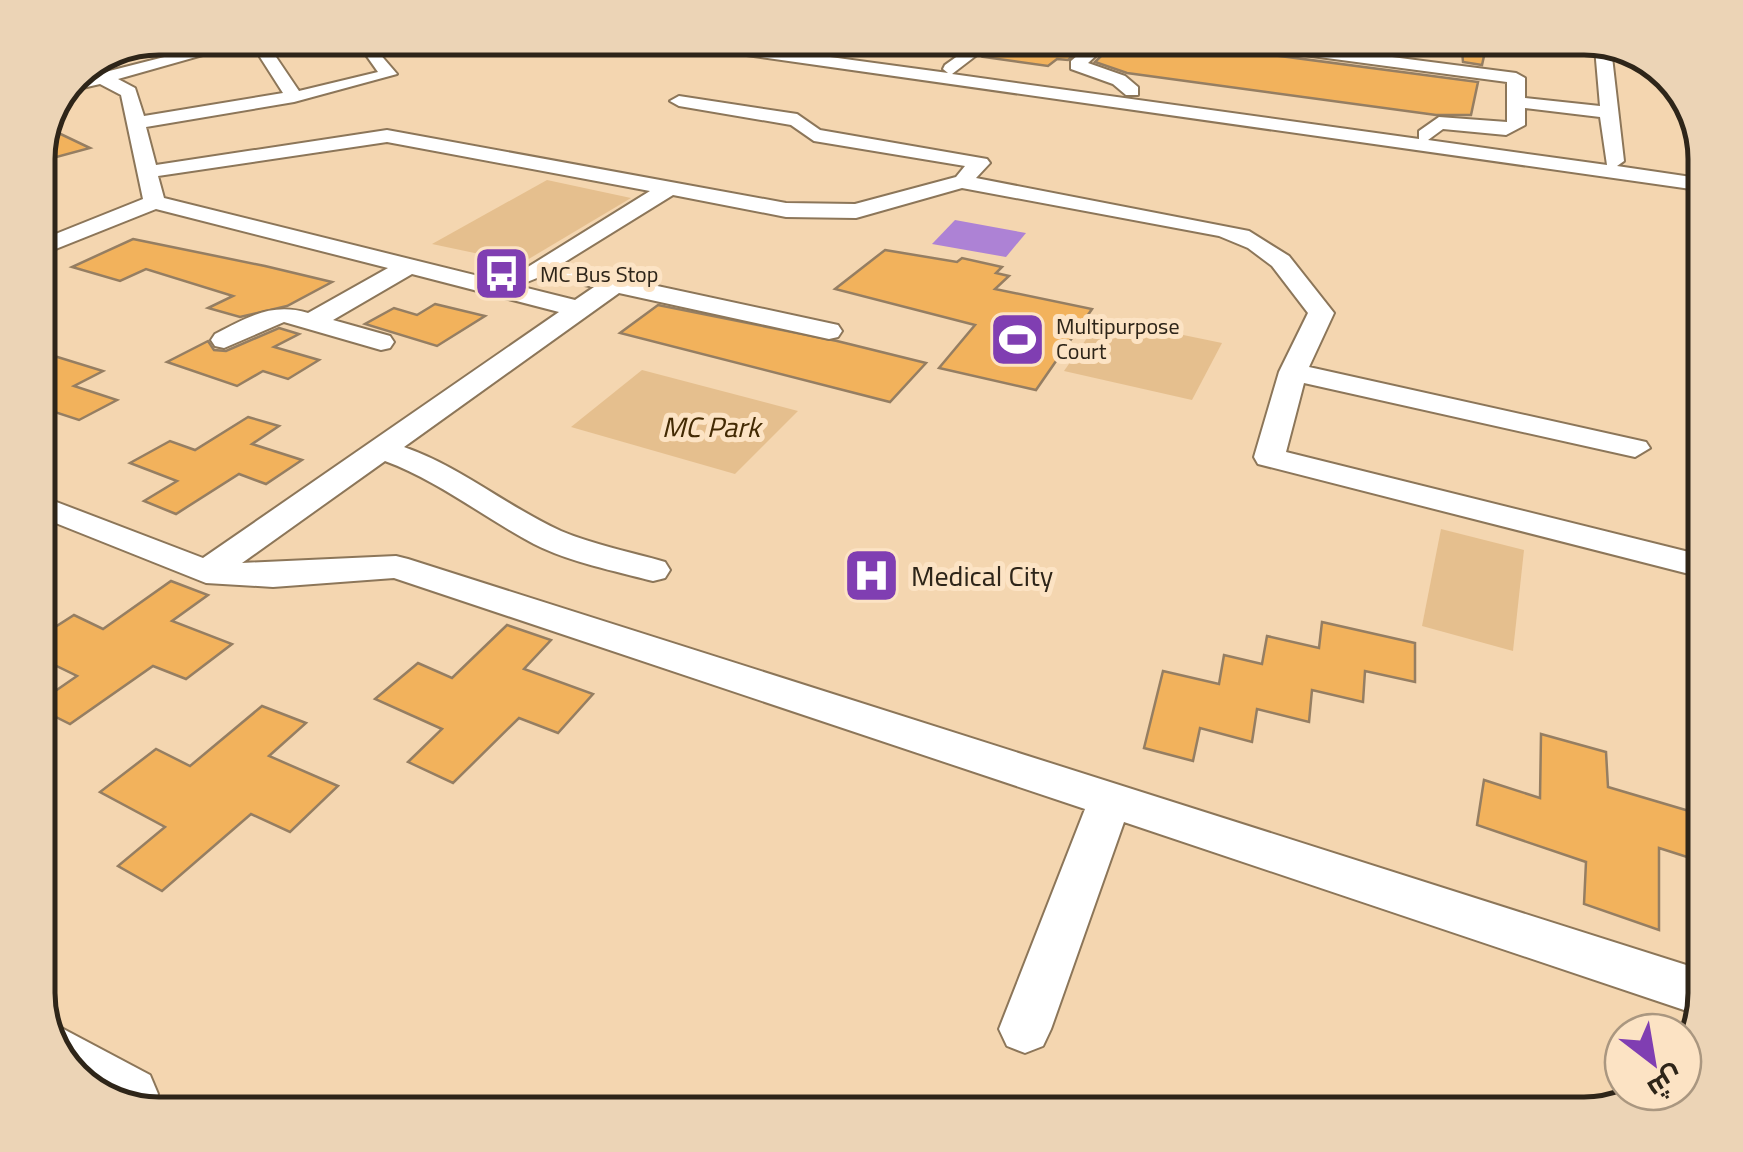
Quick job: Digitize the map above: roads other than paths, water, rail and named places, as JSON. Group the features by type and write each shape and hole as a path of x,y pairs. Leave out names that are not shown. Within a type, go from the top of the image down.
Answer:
{"street":[{"path":"109,68 162,55"},
{"path":"92,81 191,55"},
{"path":"136,123 294,98 388,74 372,55"},
{"path":"782,55 1688,182"},
{"path":"847,55 1688,170"},
{"path":"951,69 970,55"},
{"path":"1089,55 1078,66 1112,76 1142,96"},
{"path":"1349,55 1516,78 1516,125 1506,129 1440,123 1426,134"},
{"path":"268,57 294,98"},
{"path":"1604,58 1614,160"},
{"path":"103,78 128,92 154,202"},
{"path":"221,83 232,108"},
{"path":"679,101 797,120 814,135 980,162 962,182"},
{"path":"1517,102 1610,114"},
{"path":"148,172 388,136 667,190 821,213 856,211 962,182 1256,240 1296,274 1321,312 1292,372 1269,457 1688,562"},
{"path":"506,288 667,190"},
{"path":"55,241 154,202 580,309"},
{"path":"312,321 411,265"},
{"path":"539,268 611,287 830,331"},
{"path":"206,572 611,287"},
{"path":"224,340 278,314 380,342"},
{"path":"1292,372 1635,448"},
{"path":"381,449 436,469 484,504 551,538 653,570"},
{"path":"55,512 206,572 273,576 396,567 1688,988"},
{"path":"1025,1029 1110,800"},
{"path":"88,1069 126,1091"}],"place":[{"name":"MC Bus Stop","path":"501,274"},
{"name":"Multipurpose Court","path":"1017,339"},
{"name":"Medical City","path":"872,576"}],"park label":[{"name":"MC Park","path":"711,427"}]}
